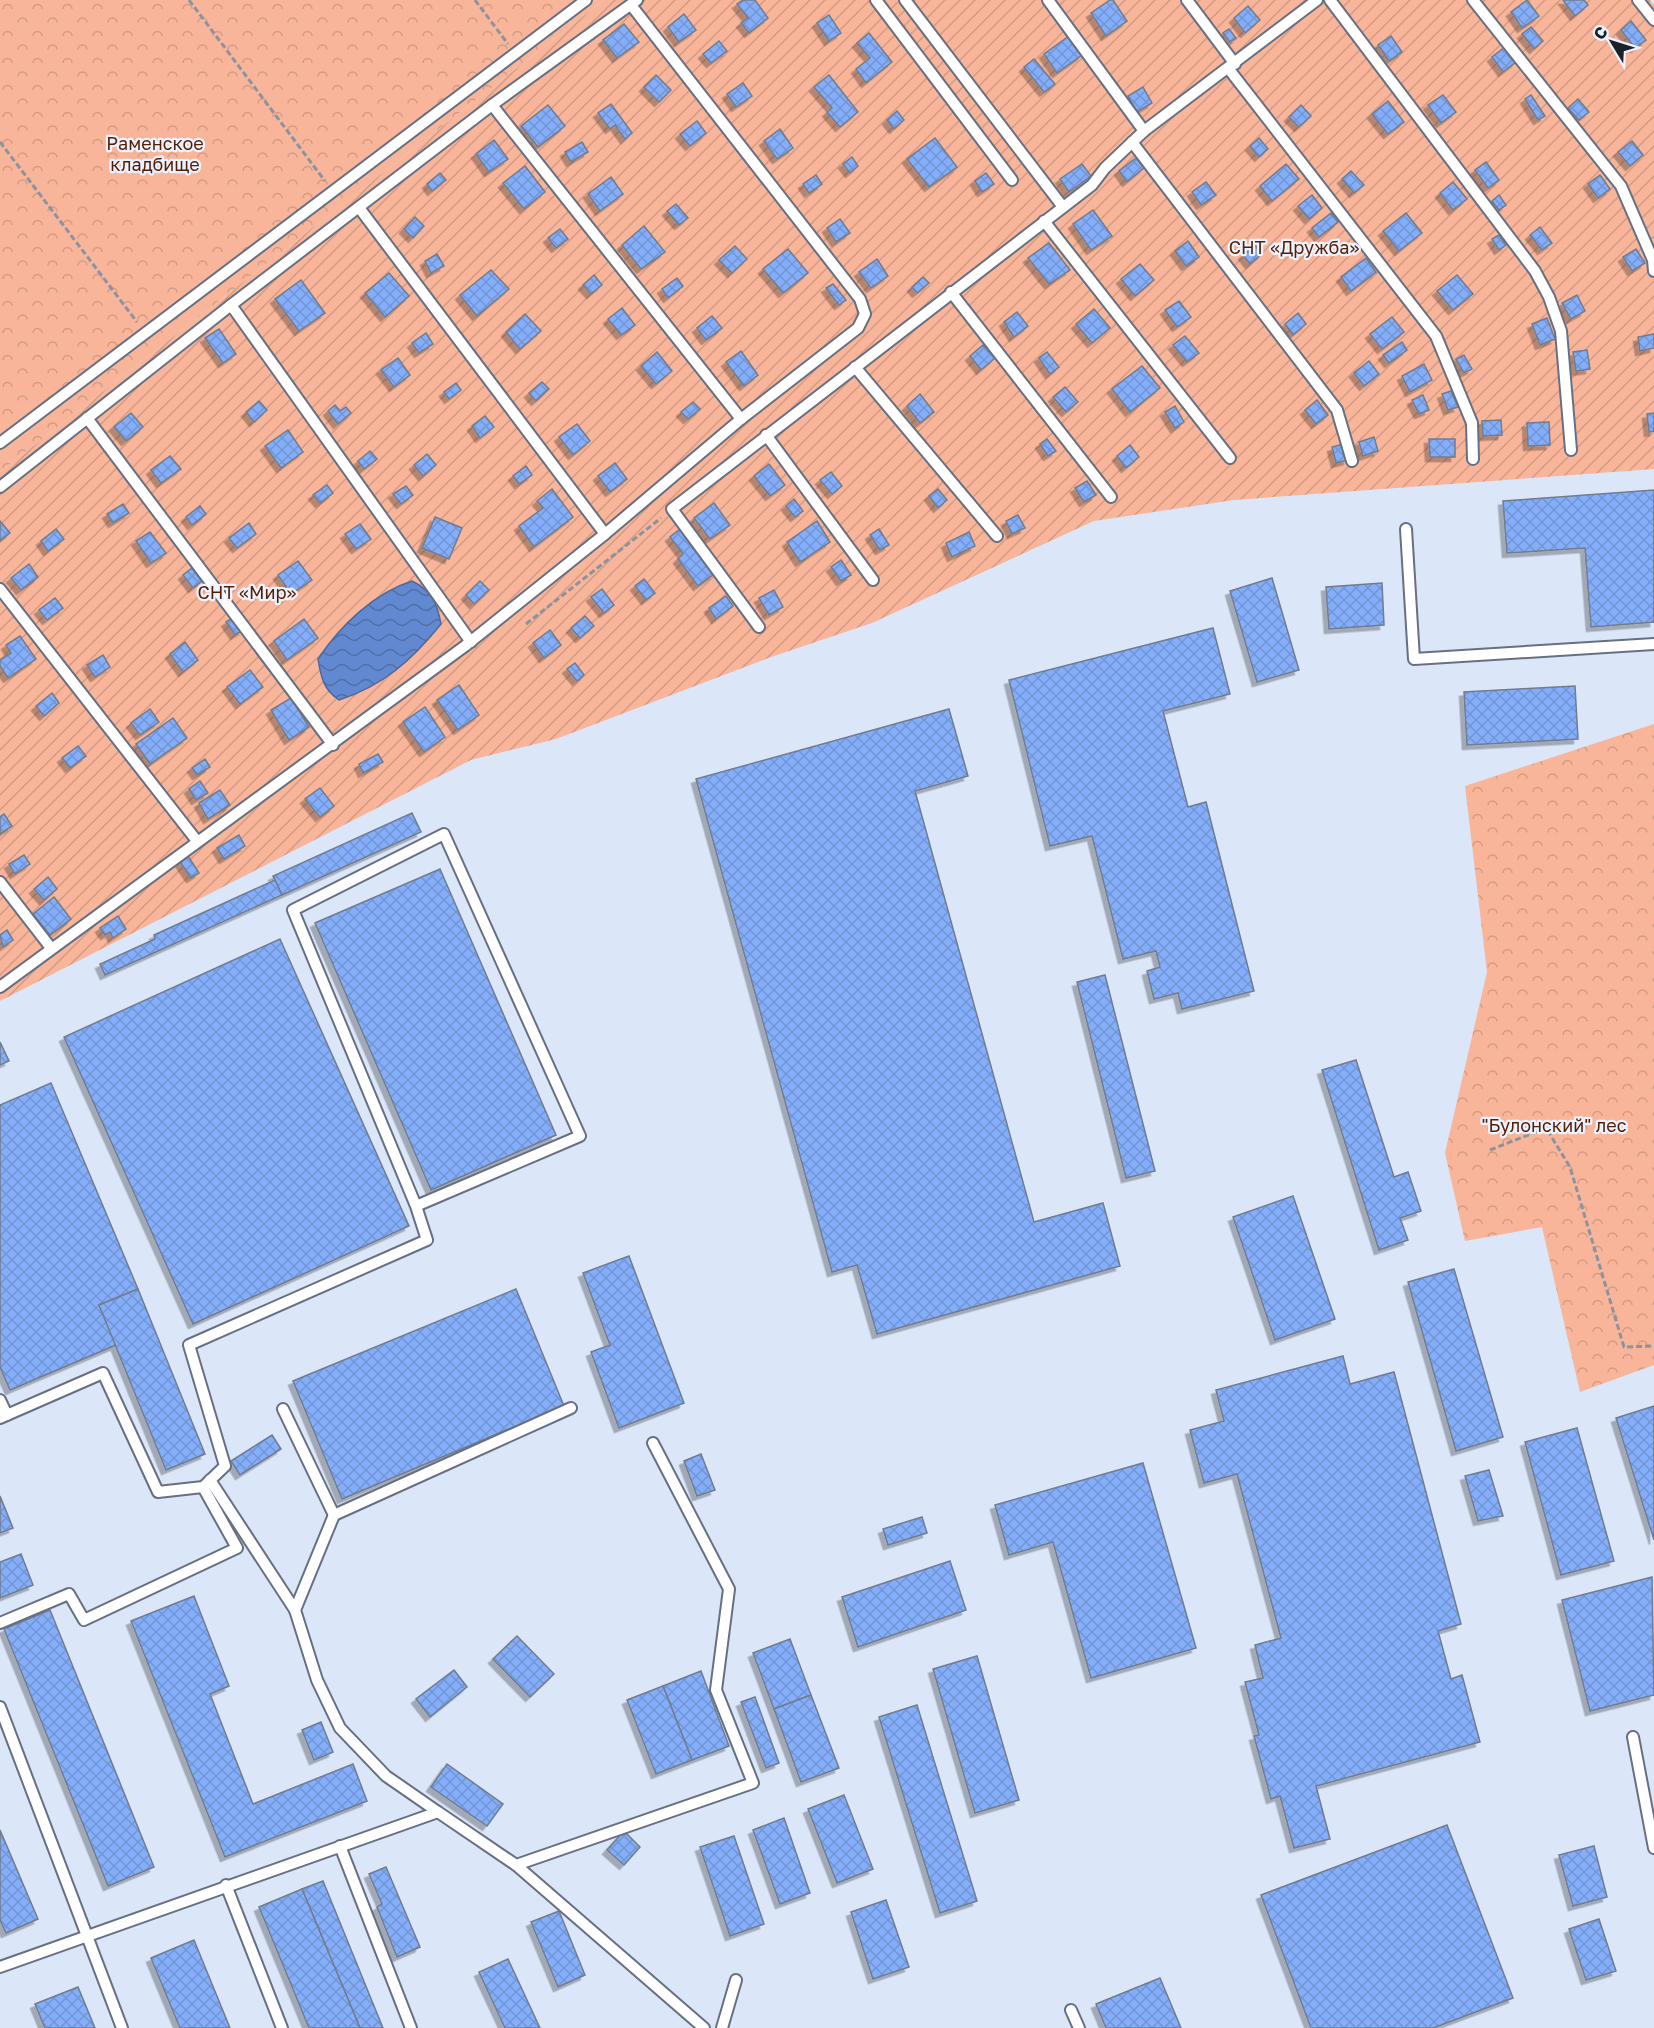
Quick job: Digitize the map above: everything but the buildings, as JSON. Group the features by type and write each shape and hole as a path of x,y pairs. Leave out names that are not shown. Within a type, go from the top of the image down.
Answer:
{"lane":[{"path":"0,442 586,0"},
{"path":"876,0 1012,180"},
{"path":"905,0 1063,207"},
{"path":"1048,0 1144,131"},
{"path":"1187,0 1232,66 1436,336 1472,423 1473,459"},
{"path":"759,627 672,509 1092,185 1105,168 1144,131 1317,0"},
{"path":"1330,0 1534,271 1549,297 1561,331 1571,450"},
{"path":"1473,0 1621,186 1653,260 1654,271"},
{"path":"1638,0 1654,20"},
{"path":"0,487 231,305 492,105 634,3 860,298 866,314 858,328 741,418 605,534 471,642 333,745 196,841 0,987"},
{"path":"492,105 741,418"},
{"path":"1132,142 1337,410 1352,461"},
{"path":"360,208 605,534"},
{"path":"1044,221 1230,458"},
{"path":"951,292 1111,497"},
{"path":"231,305 471,642"},
{"path":"855,367 997,536"},
{"path":"87,418 333,745"},
{"path":"766,435 873,580"},
{"path":"1406,529 1414,659 1654,644"},
{"path":"0,589 196,841"},
{"path":"0,1400 3,1417 103,1372 158,1492 206,1484 225,1466 189,1345 427,1240 416,1206 293,910 444,834 580,1136 416,1206"},
{"path":"0,882 51,948"},
{"path":"295,1610 334,1515 571,1408"},
{"path":"283,1409 334,1515"},
{"path":"516,1865 753,1783 716,1690 729,1589 653,1443"},
{"path":"206,1484 295,1610 317,1680 340,1728 386,1776 516,1865 704,2028"},
{"path":"0,1623 69,1594 84,1620 237,1548 206,1484"},
{"path":"0,1707 122,2028"},
{"path":"1633,1737 1654,1848"},
{"path":"0,1966 438,1812"},
{"path":"340,1846 411,2028"},
{"path":"226,1885 282,2028"},
{"path":"722,2028 736,1980"},
{"path":"1071,2010 1079,2028"}],"path":[{"path":"189,0 333,191"},
{"path":"475,0 515,54"},
{"path":"0,142 146,333"},
{"path":"526,624 672,509"},
{"path":"1490,1150 1546,1128 1570,1167 1624,1347 1654,1346"}],"green space":[{"name":"Раменское кладбище","path":"0,0 604,0 0,472"},
{"path":"604,0 1650,0 1654,5 1654,469 1234,500 1094,521 872,623 774,656 556,739 471,760 0,1001 0,472"},
{"name":"\"Булонский\" лес","path":"1654,724 1654,1365 1580,1392 1542,1227 1465,1241 1445,1153 1487,972 1465,786"}],"water":[{"path":"412,581 433,598 441,624 396,670 369,687 339,700 329,691 324,682 318,659 347,623 371,602 398,586"}],"park label":[{"name":"СНТ «Дружба»","path":"1294,248"},
{"name":"СНТ «Мир»","path":"247,593"}]}
